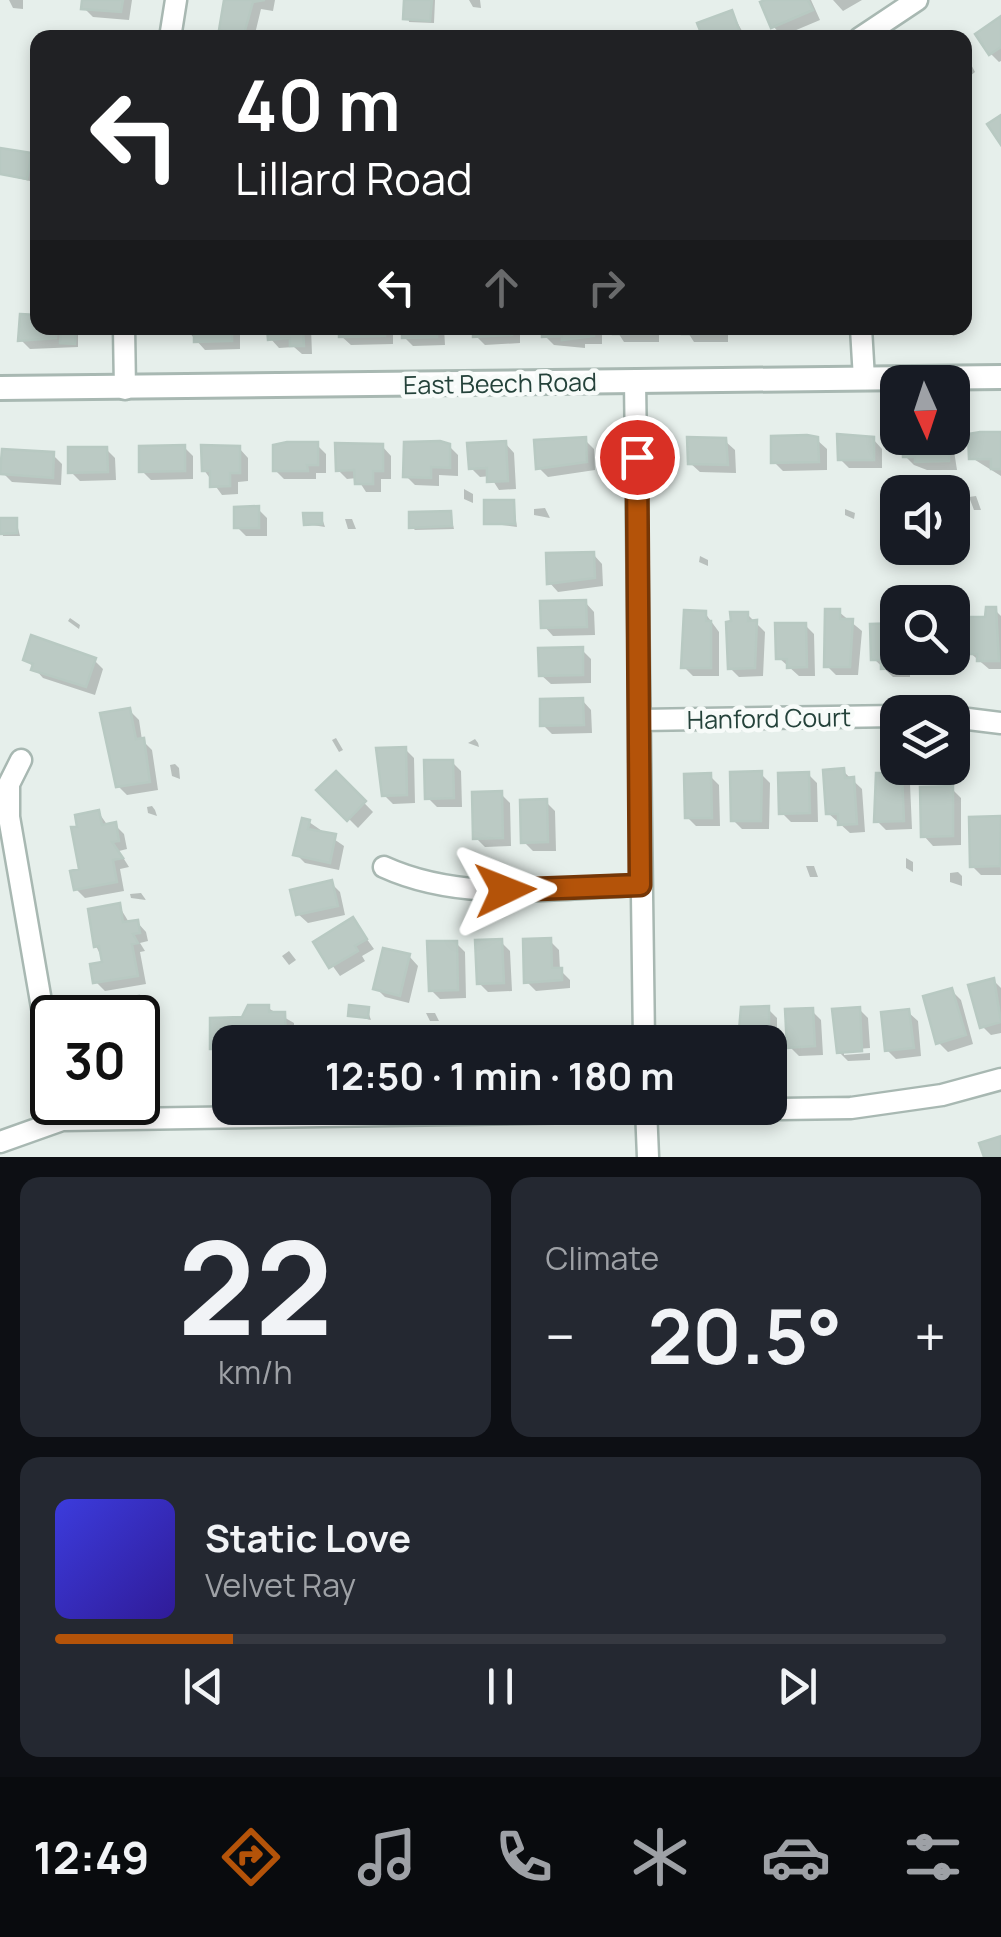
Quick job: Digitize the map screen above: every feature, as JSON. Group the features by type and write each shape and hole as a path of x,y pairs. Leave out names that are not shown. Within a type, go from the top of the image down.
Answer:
{"street":[{"path":"171,30 176,0"},
{"path":"872,30 917,0"},
{"path":"124,335 125,389"},
{"path":"861,335 864,379"},
{"name":"East Beech Road","path":"0,388 1001,377"},
{"path":"636,382 644,1025"},
{"name":"Hanford Court","path":"641,720 880,716"},
{"path":"970,719 1001,723"},
{"path":"21,760 9,784 8,817 40,995"},
{"path":"384,867 422,884 472,890 640,885"},
{"path":"787,1108 851,1108 942,1095 1001,1079"},
{"path":"160,1110 212,1110"},
{"path":"0,1142 33,1125"},
{"path":"647,1125 648,1157"}],"building":[{"path":"82,0 123,0 121,12 81,9"},
{"path":"224,0 265,0 253,2 245,30 219,30"},
{"path":"404,0 432,0 430,21 403,19"},
{"path":"808,0 813,10 771,28 760,2"},
{"path":"732,10 739,30 700,30 697,23"},
{"path":"1001,16 1001,47 989,55 975,34"},
{"path":"1001,115 1001,145 987,124"},
{"path":"0,148 30,153 27,179 0,174"},
{"path":"20,314 30,315 30,335 56,335 56,338 18,341"},
{"path":"61,335 76,335 75,344 60,343"},
{"path":"194,335 232,335 232,341 194,342"},
{"path":"268,335 303,335 304,346 290,346 290,338 268,340"},
{"path":"339,335 385,335 385,336"},
{"path":"402,335 437,335 437,337"},
{"path":"542,335 594,335 562,340 562,336"},
{"path":"1001,432 1001,469 991,469 991,459 969,459 970,434"},
{"path":"837,434 874,437 874,460 838,460"},
{"path":"771,436 818,437 819,462 771,463"},
{"path":"586,437 587,462 536,469 534,440"},
{"path":"687,437 726,438 728,465 688,464"},
{"path":"506,441 508,481 487,482 487,468 469,469 467,443"},
{"path":"318,442 318,465 307,465 308,471 273,471 273,445"},
{"path":"404,442 450,444 450,468 431,467 431,478 403,477"},
{"path":"335,443 383,444 383,471 373,471 373,484 355,484 354,470 336,471"},
{"path":"185,445 185,471 139,472 139,446"},
{"path":"201,445 240,446 240,473 230,473 230,486 210,487 210,471 202,471"},
{"path":"68,447 107,447 108,472 68,473"},
{"path":"2,449 54,452 53,478 0,474"},
{"path":"949,455 949,461 915,462 915,457 903,457"},
{"path":"484,500 514,500 515,524 484,524"},
{"path":"259,506 259,528 234,528 234,507"},
{"path":"451,511 452,526 409,528 409,512"},
{"path":"303,513 322,513 322,524 304,525"},
{"path":"0,518 17,518 17,533 0,534"},
{"path":"594,552 595,578 547,584 546,553"},
{"path":"586,600 587,627 541,628 540,601"},
{"path":"986,607 996,607 999,661 977,661 977,654 970,654 970,617 985,617"},
{"path":"825,609 840,609 840,619 853,619 850,667 824,667"},
{"path":"684,610 706,611 706,621 711,621 711,668 681,668"},
{"path":"730,612 748,612 748,621 757,620 755,668 728,669 726,622 731,621"},
{"path":"775,623 806,623 807,667 787,668 787,659 776,659"},
{"path":"870,624 880,624 880,660 871,660"},
{"path":"31,635 96,658 86,687 31,670 33,664 23,660"},
{"path":"583,647 583,675 539,676 538,648"},
{"path":"583,698 584,725 540,726 540,699"},
{"path":"130,708 136,739 144,738 150,782 116,787 100,713"},
{"path":"406,747 407,795 382,796 376,748"},
{"path":"424,760 453,760 454,798 425,799"},
{"path":"844,768 845,778 854,777 857,824 838,825 838,814 826,814 823,770"},
{"path":"336,771 366,801 347,821 316,790"},
{"path":"762,771 761,821 731,821 730,772"},
{"path":"809,772 810,813 779,814 778,773"},
{"path":"711,773 712,818 685,818 684,774"},
{"path":"876,773 880,773 880,785 902,785 904,821 874,822"},
{"path":"953,786 953,836 921,837 920,787"},
{"path":"502,791 503,838 473,839 472,792"},
{"path":"547,799 548,842 521,843 520,800"},
{"path":"99,810 102,825 116,822 119,841 112,842 123,858 113,860 117,882 74,890 70,871 79,869 71,827 77,827 75,815"},
{"path":"1001,816 1000,866 970,867 969,817"},
{"path":"302,818 310,820 308,829 336,834 330,863 293,855"},
{"path":"332,880 338,906 296,915 290,890"},
{"path":"120,903 123,922 138,920 140,933 133,934 138,943 132,944 138,976 93,983 90,964 102,962 99,946 94,947 88,909"},
{"path":"353,917 367,939 355,946 358,951 329,968 313,942"},
{"path":"551,938 552,968 562,968 562,980 524,983 523,939"},
{"path":"502,939 504,983 477,984 475,940"},
{"path":"427,941 457,941 458,990 429,991"},
{"path":"383,948 410,954 400,996 373,989"},
{"path":"994,978 1001,1022 980,1028 968,985"},
{"path":"952,988 966,1035 936,1044 923,996"},
{"path":"248,1005 269,1005 269,1012 285,1012 285,1025 212,1025 210,1049 210,1018 242,1017"},
{"path":"349,1005 369,1007 368,1018 348,1016"},
{"path":"769,1006 769,1025 739,1025 741,1007"},
{"path":"860,1007 862,1051 837,1053 832,1009"},
{"path":"813,1008 815,1046 787,1048 785,1009"},
{"path":"909,1009 914,1048 885,1051 881,1012"},
{"path":"1001,1136 1001,1157 984,1157 979,1143"}],"route":[{"path":"505,890 640,885 637,457"}]}
